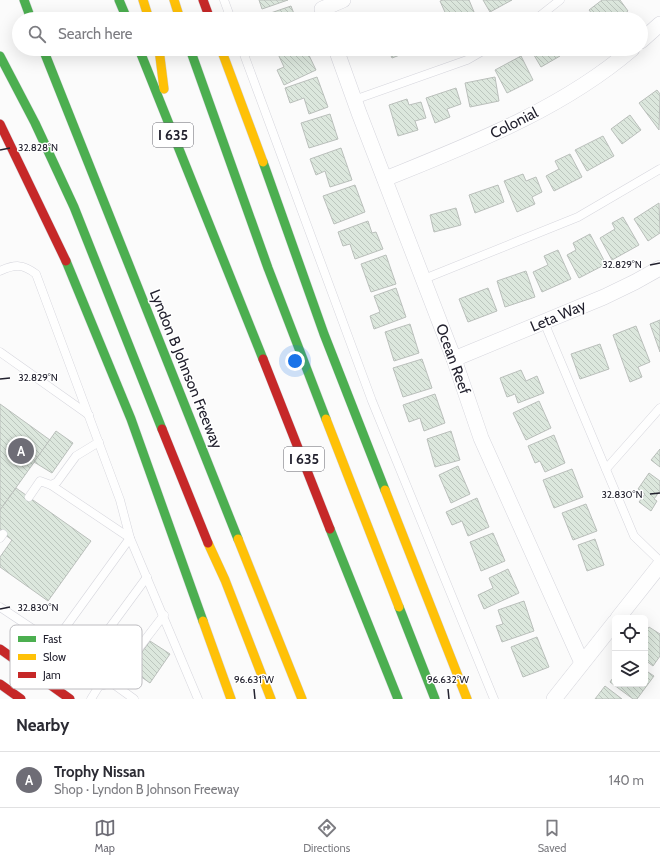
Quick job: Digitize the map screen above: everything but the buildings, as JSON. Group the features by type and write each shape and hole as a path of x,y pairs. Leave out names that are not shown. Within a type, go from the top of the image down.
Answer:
{"main road":[{"path":"24,0 28,12"},
{"path":"119,0 124,12"},
{"path":"143,0 147,12"},
{"path":"174,0 178,12"},
{"path":"203,0 207,12"},
{"path":"0,56 35,123 74,207 194,509 225,580 271,699"},
{"name":"Lyndon B Johnson Freeway","path":"46,56 302,699"},
{"name":"I 635","path":"142,56 398,699"},
{"path":"160,56 168,120"},
{"path":"192,56 268,268 435,699"},
{"path":"224,56 286,222 324,334 467,699"},
{"path":"0,124 62,253 95,329 137,435 231,699"},
{"path":"0,649 10,656"},
{"path":"0,684 22,699"},
{"path":"56,689 70,699"}],"street":[{"path":"322,9 343,0"},
{"path":"648,35 660,24"},
{"name":"Ocean Reef","path":"338,56 454,359 481,438 582,663"},
{"name":"Colonial","path":"385,179 493,134 543,109 580,87 624,56"},
{"name":"Leta Way","path":"454,359 604,297 660,268"},
{"path":"620,615 660,565"},
{"path":"554,699 612,626"}],"lane":[{"path":"224,0 228,12"},
{"path":"545,12 560,0"},
{"path":"245,56 372,401 494,699"},
{"path":"354,100 466,60 473,56"},
{"path":"424,279 578,217 660,169"},
{"path":"0,271 12,266 27,267 36,274 120,500 130,538 164,615 198,699"},
{"path":"544,322 634,536 660,561"},
{"path":"0,352 89,415"},
{"path":"606,469 660,408"},
{"path":"51,485 57,482 76,456 98,442"},
{"path":"29,497 40,481 51,485 130,538"},
{"path":"67,625 130,538"},
{"path":"112,625 147,577"},
{"path":"0,607 27,625"},
{"path":"142,644 164,615"},
{"path":"91,699 97,689"},
{"path":"120,689 134,699"}],"traffic: fast":[{"path":"24,0 28,12"},
{"path":"119,0 124,12"},
{"path":"0,56 35,123 74,207 162,429"},
{"path":"46,56 238,539"},
{"path":"142,56 263,359"},
{"path":"192,56 268,268 326,419"},
{"path":"263,162 324,334 385,490"},
{"path":"66,261 131,419 203,621"},
{"path":"330,529 398,699"},
{"path":"399,607 435,699"}],"traffic: slow":[{"path":"143,0 147,12"},
{"path":"174,0 178,12"},
{"path":"160,56 164,89"},
{"path":"224,56 263,162"},
{"path":"326,419 399,607"},
{"path":"385,490 467,699"},
{"path":"238,539 302,699"},
{"path":"208,543 225,580 271,699"},
{"path":"203,621 231,699"}],"traffic: jam":[{"path":"203,0 207,12"},
{"path":"0,124 66,261"},
{"path":"263,359 330,529"},
{"path":"162,429 208,543"},
{"path":"0,649 10,656"},
{"path":"0,684 21,699"},
{"path":"56,689 70,699"}],"place":[{"name":"Trophy Nissan","path":"21,451"}]}
